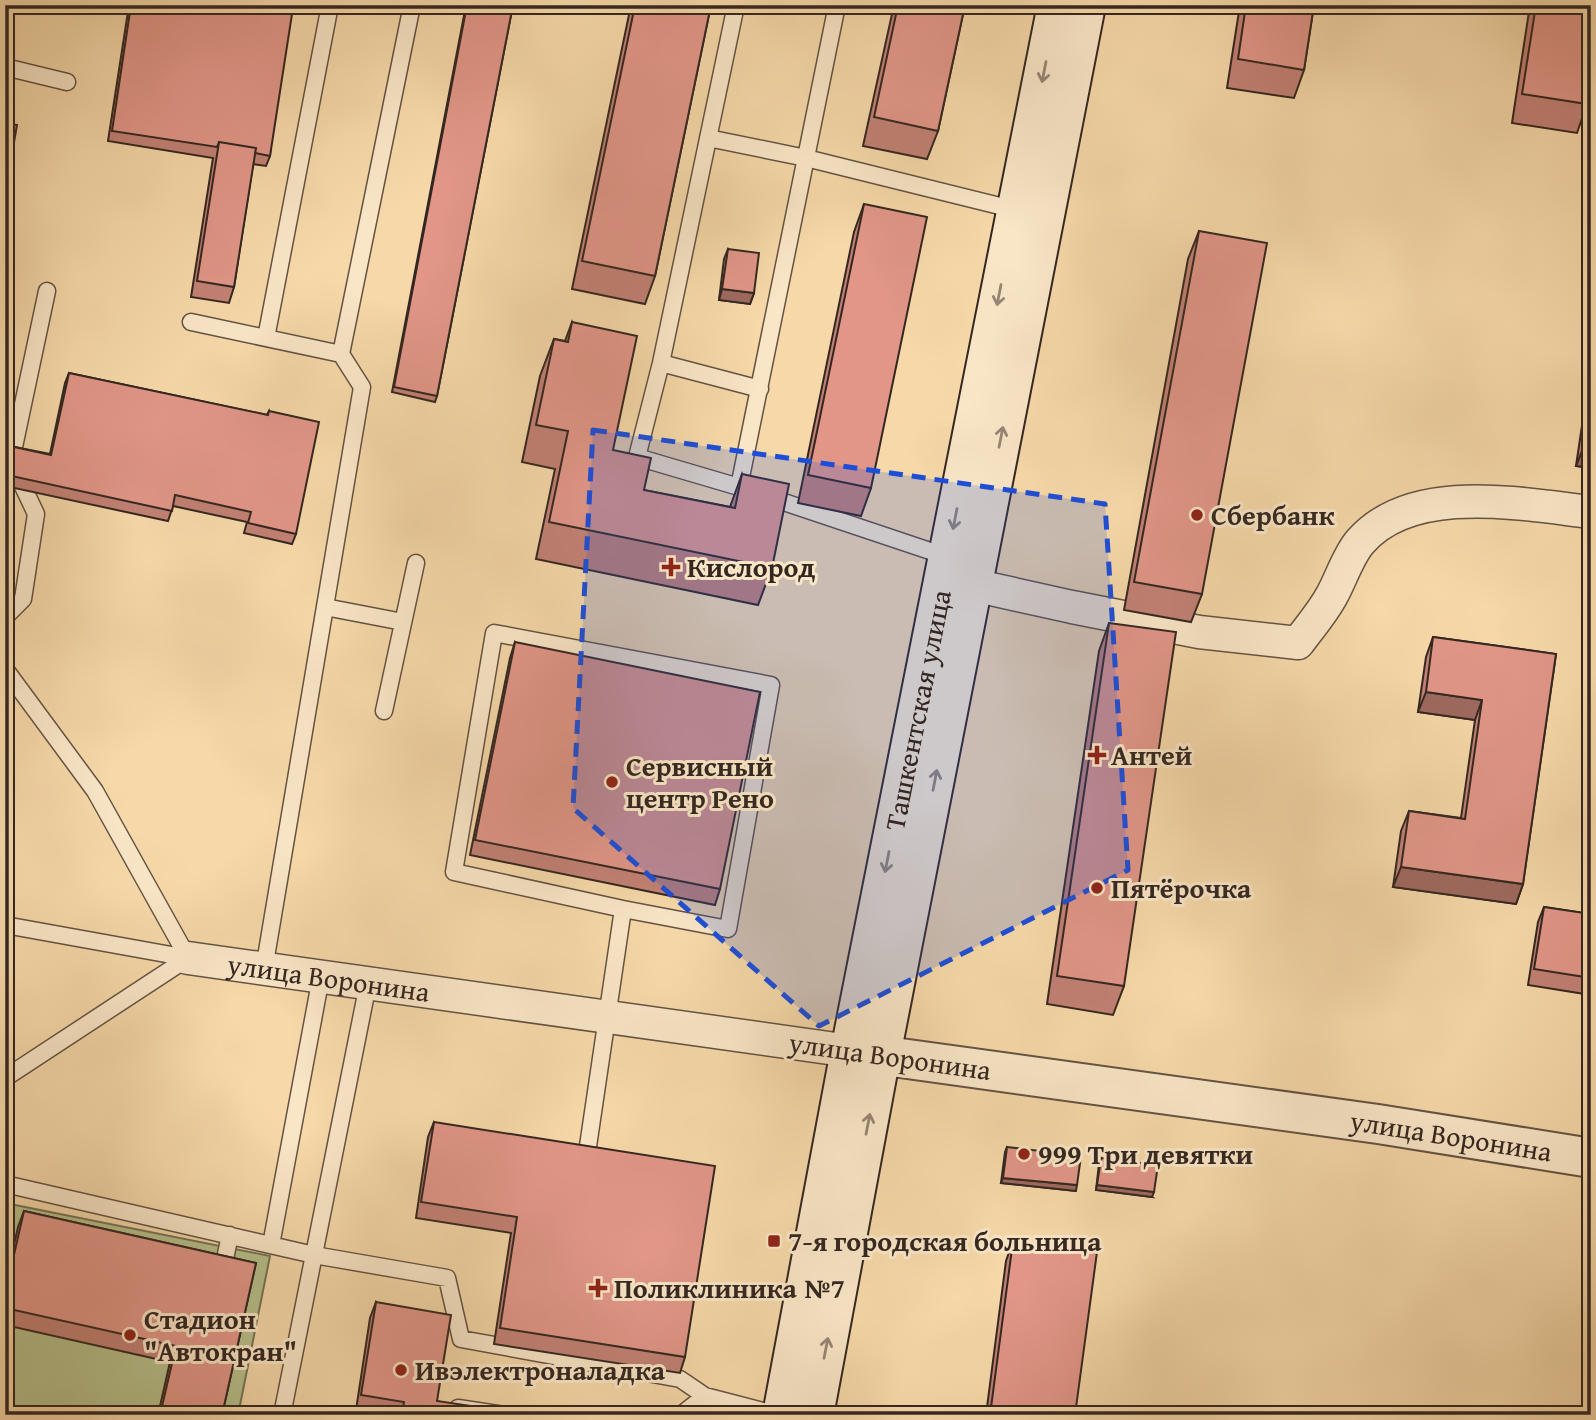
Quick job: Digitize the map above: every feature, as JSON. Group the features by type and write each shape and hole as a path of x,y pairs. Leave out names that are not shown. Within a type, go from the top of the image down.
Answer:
{"main road":[{"name":"Ташкентская улица","path":"814,1415 866,1053 954,574 1016,211 1057,5"},
{"name":"Ташкентская улица","path":"954,574 1086,5"},
{"name":"Ташкентская улица","path":"780,1415 866,1053"},
{"name":"улица Воронина","path":"866,1053 1378,1124 1591,1158"}],"street":[{"path":"954,574 1072,607 1199,632 1298,643 1330,599 1359,543 1389,518 1427,506 1488,500 1591,512"},
{"name":"улица Воронина","path":"188,958 866,1053"}],"lane":[{"path":"266,338 330,5"},
{"path":"264,969 362,387 341,354 412,5"},
{"path":"736,5 661,363 637,457 739,487 954,574"},
{"path":"739,487 837,5"},
{"path":"5,67 67,82"},
{"path":"708,138 806,158 1016,211"},
{"path":"5,617 23,599 36,514 11,461 47,291"},
{"path":"191,322 341,354"},
{"path":"661,363 760,389"},
{"path":"384,711 416,563"},
{"path":"325,607 403,622"},
{"path":"494,633 771,685 728,929 623,909 454,872 494,633"},
{"path":"5,669 95,791 188,958"},
{"path":"587,1153 623,909"},
{"path":"5,925 188,958"},
{"path":"5,1078 188,958"},
{"path":"271,1245 321,977"},
{"path":"282,1415 368,984"},
{"path":"5,1184 314,1255 447,1278 461,1339 680,1378 705,1396 780,1415"},
{"path":"217,1299 230,1235"},
{"path":"681,1415 705,1396"},
{"path":"451,1407 504,1415"}],"highlighted area":[{"path":"593,430 1105,504 1128,870 819,1026 573,808"}],"green space":[{"name":"Стадион \"Автокран\"","path":"5,1203 270,1256 238,1415 5,1415"}],"building":[{"path":"131,5 234,5 292,14 270,156 255,153 256,148 219,142 217,147 112,131"},
{"path":"467,5 513,5 437,396 394,387"},
{"path":"635,5 711,5 655,276 582,261"},
{"path":"898,5 965,5 938,131 874,117"},
{"path":"1246,5 1314,5 1304,70 1238,59"},
{"path":"1536,5 1591,5 1591,83 1587,104 1522,94"},
{"path":"5,124 17,125 5,195"},
{"path":"219,142 256,148 234,287 197,281"},
{"path":"864,204 927,217 871,488 808,475"},
{"path":"1199,231 1267,243 1202,594 1134,582"},
{"path":"728,249 759,253 754,293 722,289"},
{"path":"572,322 637,336 613,450 651,458 644,490 735,508 742,474 789,484 772,568 549,522 568,431 536,425 554,339 568,342"},
{"path":"69,373 268,415 269,411 319,422 296,534 248,523 251,512 175,495 172,511 7,475 5,445 51,455"},
{"path":"1591,396 1591,447 1584,446"},
{"path":"1109,623 1176,632 1124,986 1057,976"},
{"path":"1433,637 1556,654 1523,884 1401,867 1409,811 1465,819 1482,700 1426,692"},
{"name":"Сервисный центр Рено","path":"515,642 760,692 720,889 475,840"},
{"path":"1544,907 1591,914 1591,978 1534,969"},
{"name":"Поликлиника №7","path":"434,1122 715,1166 685,1357 500,1328 517,1217 421,1202"},
{"path":"1007,1147 1081,1156 1077,1185 1003,1178"},
{"path":"1101,1158 1158,1165 1154,1192 1097,1185"},
{"path":"24,1211 256,1263 222,1415 160,1415 176,1346 5,1308 5,1294"},
{"path":"1013,1241 1097,1252 1075,1415 990,1415"},
{"name":"Ивэлектроналадка","path":"376,1302 451,1315 437,1401 478,1407 477,1415 402,1415 404,1402 361,1395"}],"place":[{"name":"Сбербанк","path":"1197,515"},
{"name":"Кислород","path":"671,567"},
{"name":"Антей","path":"1097,755"},
{"name":"Сервисный центр Рено","path":"612,782"},
{"name":"Пятёрочка","path":"1097,888"},
{"name":"999 Три девятки","path":"1024,1154"},
{"name":"7-я городская больница","path":"774,1241"},
{"name":"Поликлиника №7","path":"598,1288"},
{"name":"Стадион \"Автокран\"","path":"130,1335"},
{"name":"Ивэлектроналадка","path":"401,1370"}]}
